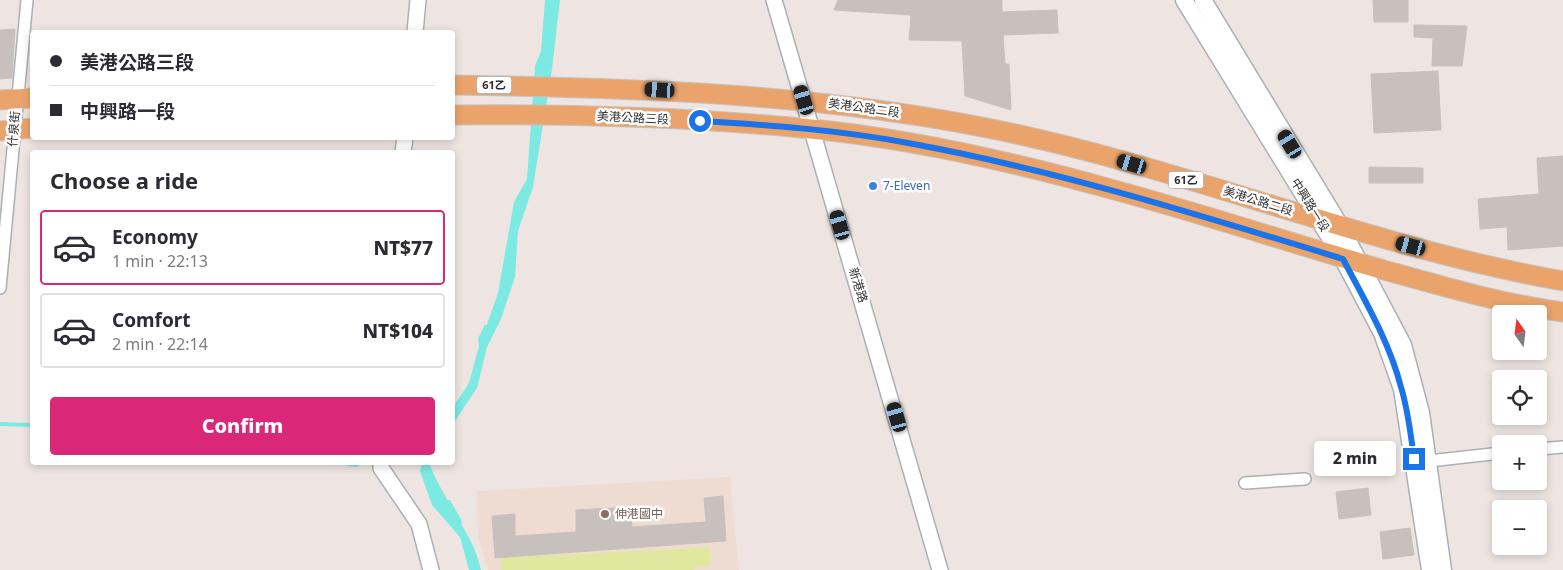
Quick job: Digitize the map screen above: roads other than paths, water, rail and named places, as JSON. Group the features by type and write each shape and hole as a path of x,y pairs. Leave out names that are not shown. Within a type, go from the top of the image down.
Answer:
{"main road":[{"name":"中興路一段","path":"1184,0 1318,220 1352,261 1402,345 1422,413 1443,570"},
{"name":"中興路一段","path":"1203,0 1339,224 1402,389 1430,570"},
{"name":"61乙","path":"455,85 713,92 804,100"},
{"name":"美港公路二段","path":"804,100 896,112 998,130 1114,158 1318,220 1339,224 1394,242 1494,269 1563,281"},
{"name":"美港公路三段","path":"455,114 539,114 812,129"},
{"path":"7,130 30,128"},
{"name":"61乙","path":"812,129 906,143 1005,163 1118,191 1459,292 1530,308 1563,312"}],"street":[{"name":"什泉街","path":"0,288 7,130 16,99 27,0"},
{"path":"415,30 418,0"},
{"name":"新港路","path":"774,0 940,570"},
{"path":"1547,448 1563,447"},
{"path":"1429,461 1492,454"},
{"path":"381,465 419,524 431,570"},
{"path":"1245,483 1305,479"}],"water":[{"path":"545,0 560,0 552,69 533,187 518,231 515,277 501,319 487,347 477,388 455,421 455,404 469,383 477,353 498,293 514,202 527,179 535,66 541,51"},
{"path":"422,465 431,465 436,479 474,548 481,570 469,570 460,537 432,505 420,471"}],"waterway":[{"path":"481,346 480,339 486,327"},
{"path":"0,424 30,425"},
{"path":"449,502 460,522"}],"place":[{"name":"7-Eleven","path":"873,186"},
{"name":"伸港國中","path":"605,514"}]}
